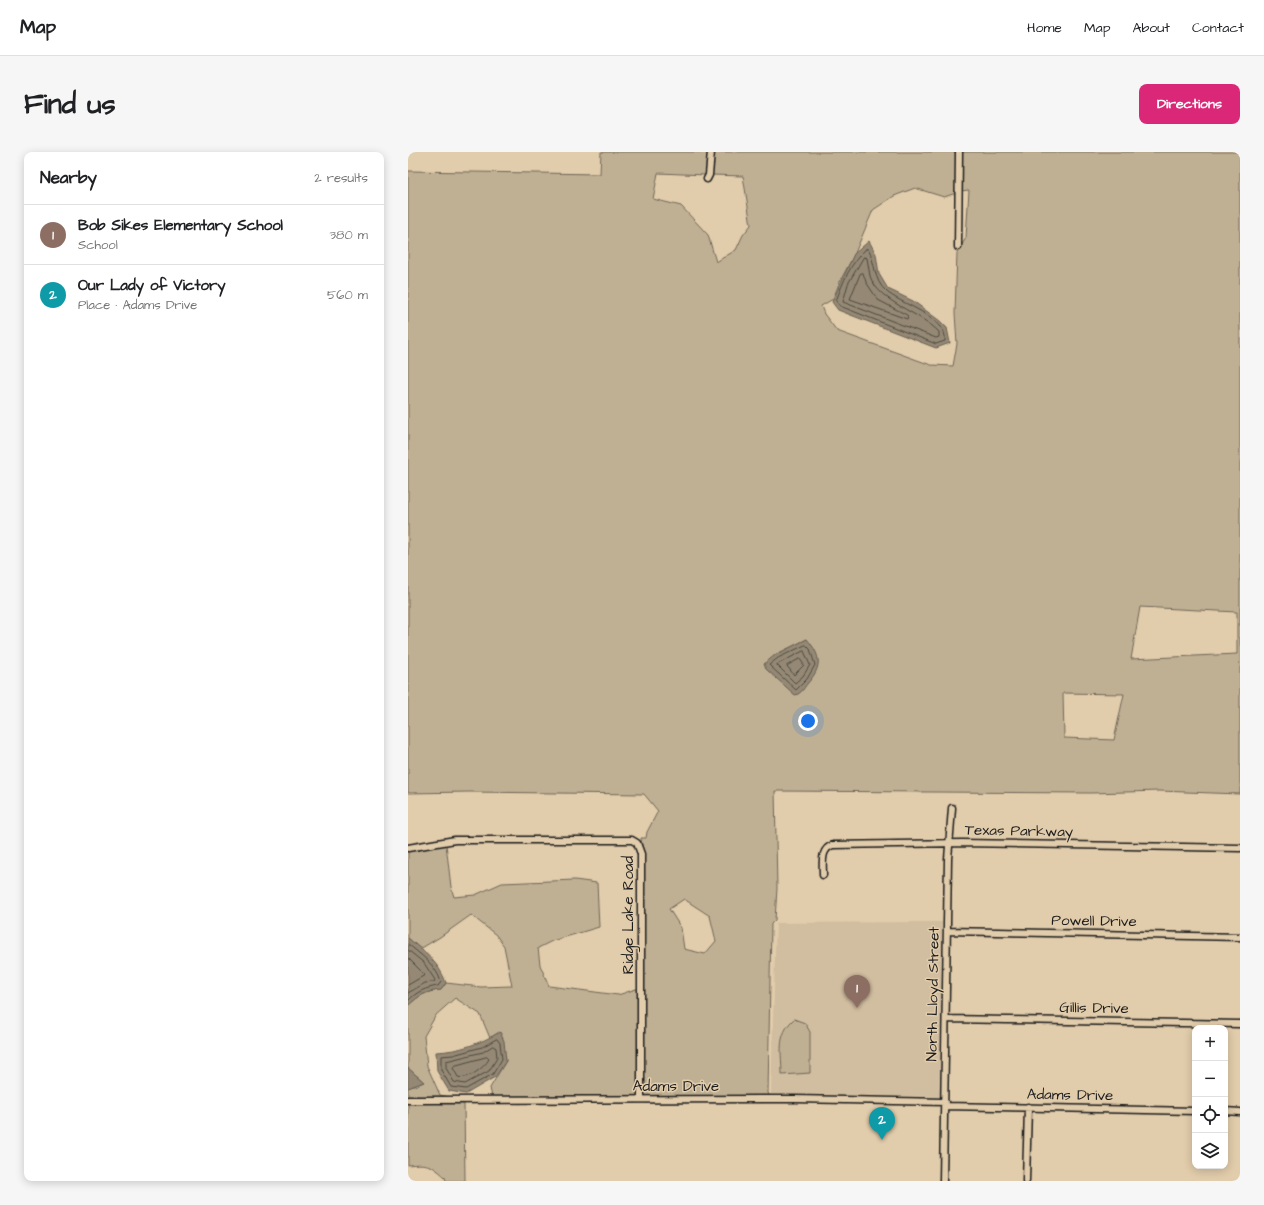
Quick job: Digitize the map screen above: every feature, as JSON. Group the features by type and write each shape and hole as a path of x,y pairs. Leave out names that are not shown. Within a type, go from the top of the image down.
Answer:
{"street":[{"path":"707,179 709,175 710,152"},
{"path":"958,247 959,152"},
{"name":"North Lloyd Street","path":"943,1181 947,931 952,808"},
{"name":"Ridge Lake Road","path":"408,848 455,840 595,839 632,840 637,843 641,854 641,1099"},
{"name":"Texas Parkway","path":"823,875 823,853 826,849 833,845 950,844 1240,848"},
{"name":"Powell Drive","path":"947,931 1240,937"},
{"name":"Gillis Drive","path":"946,1019 1240,1024"},
{"name":"Adams Drive","path":"408,1100 817,1099 1028,1108 1192,1111"},
{"path":"1026,1181 1028,1108"},
{"path":"1228,1111 1240,1112"}],"shaded area":[{"path":"601,152 708,152 707,175 658,173 653,199 681,206 708,235 716,262 736,250 743,235 751,225 743,176 712,175 713,152 957,152 956,193 944,197 915,188 894,196 873,210 855,253 840,281 833,299 821,306 824,314 837,331 931,365 953,366 957,344 955,313 957,253 966,238 969,190 961,191 962,152 1240,152 1240,794 1159,791 1091,793 775,791 777,888 775,920 771,924 768,1093 770,1096 644,1096 643,854 641,838 646,838 647,832 658,811 644,794 469,792 408,793 408,171 600,174","holes":["1140,607 1237,612 1237,654 1131,659","807,639 774,676 766,669 775,655","1063,693 1124,694 1114,740 1064,738","684,899 710,916 716,941 705,954 684,949 681,928 669,909"]},
{"path":"446,844 451,887 454,897 475,895 502,883 575,880 597,883 599,927 552,941 538,948 540,965 549,986 618,995 639,988 639,1096 492,1097 490,1088 506,1061 499,1032 490,1038 480,1014 455,998 436,1015 424,1036 427,1066 440,1095 455,1098 408,1097 408,1088 424,1082 408,1068 408,1006 415,999 423,995 441,990 446,983 481,987 512,986 504,946 496,935 471,915 420,949 408,938 408,851"},
{"path":"942,922 940,1097 771,1094 776,923"},
{"path":"794,1019 805,1023 810,1032 810,1073 782,1075 782,1038 788,1025"},
{"path":"408,1103 464,1104 465,1181 446,1181 445,1177 428,1165 408,1165"}],"water":[{"path":"869,241 876,254 879,274 888,289 913,301 940,321 947,328 950,343 936,348 838,310 832,302 854,254"},
{"path":"807,639 818,657 818,667 812,678 803,689 795,695 766,669 764,664 775,655"},
{"path":"408,938 435,963 446,983 441,990 423,995 415,999 408,1006"},
{"path":"500,1032 504,1041 506,1061 495,1077 466,1094 449,1091 437,1071 436,1052 469,1046"},
{"path":"408,1068 424,1082 408,1088"}],"place":[{"name":"Bob Sikes Elementary School","path":"857,1008"},
{"name":"Our Lady of Victory","path":"882,1140"}]}
